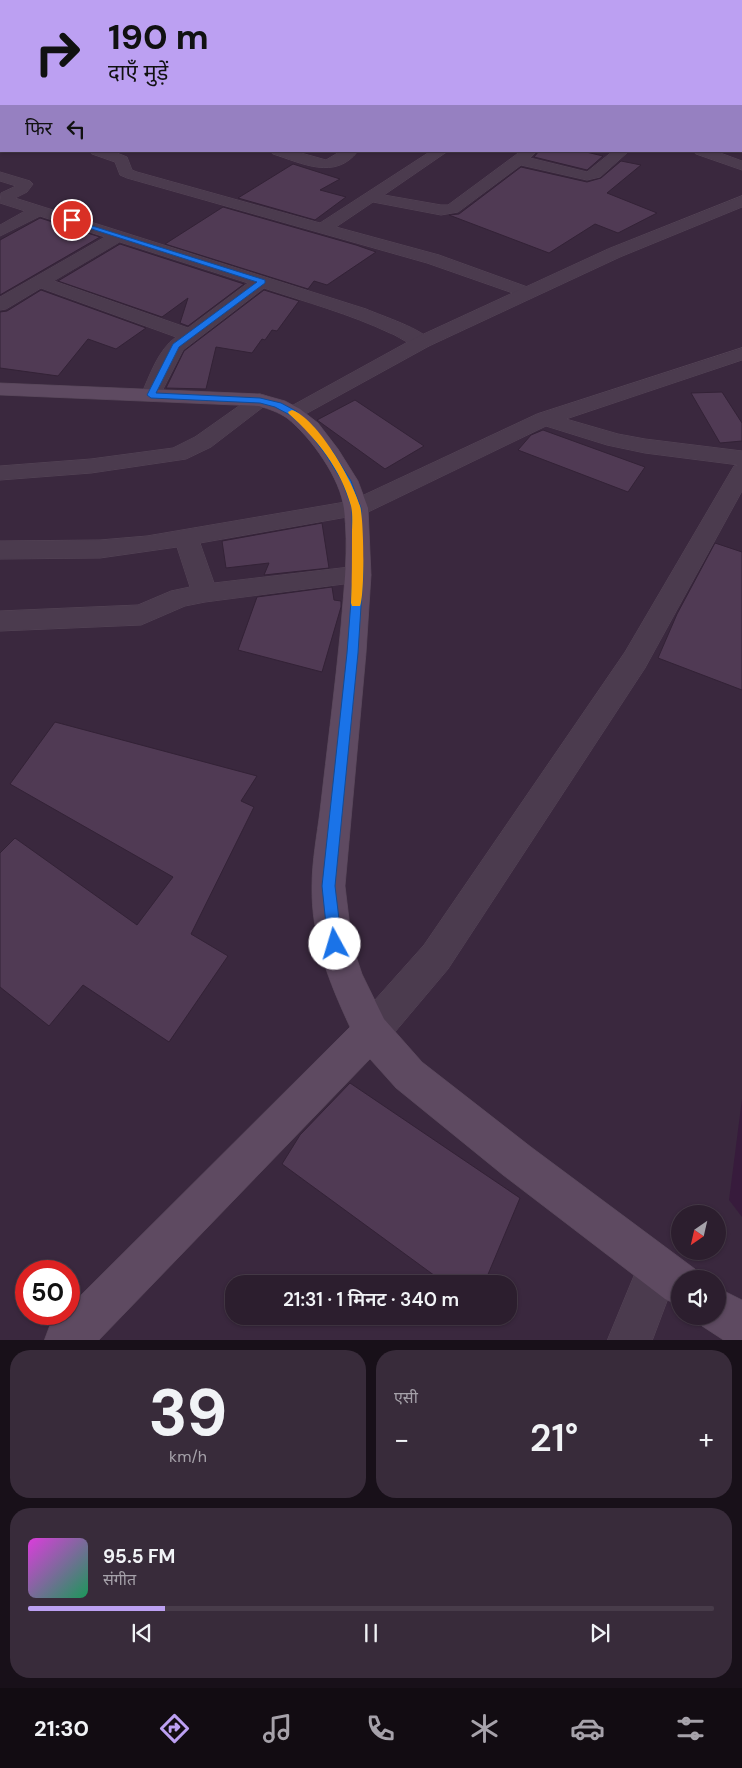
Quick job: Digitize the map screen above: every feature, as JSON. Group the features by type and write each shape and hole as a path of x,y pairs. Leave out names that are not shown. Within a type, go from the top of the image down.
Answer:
{"main road":[{"path":"0,389 260,400 278,405 293,413 310,428 330,454 347,481 356,508 358,575 352,653 328,886 335,944 346,980 371,1032 408,1075 669,1277"},
{"path":"66,1340 371,1032"},
{"path":"726,1315 742,1326"}],"street":[{"path":"100,152 122,160 125,172 132,176 440,260 527,293"},
{"path":"281,152 326,165 335,162 350,152"},
{"path":"323,228 439,152"},
{"path":"371,197 447,210 457,206 524,155 587,176 595,174 621,152"},
{"path":"707,152 742,166"},
{"path":"0,176 25,184 22,189 6,196 6,200 360,313 398,329 422,342"},
{"path":"293,413 422,342 614,253 742,201"},
{"path":"0,231 40,210"},
{"path":"0,306 120,235"},
{"path":"151,395 170,354 176,346 188,335 262,281"},
{"path":"40,282 188,335"},
{"path":"0,550 100,549 186,538 356,508 544,419 738,362"},
{"path":"0,473 91,466 178,454 203,442 260,400"},
{"path":"544,419 615,440 644,446 742,458"},
{"path":"371,1032 436,958 635,660 742,470"},
{"path":"186,538 205,593"},
{"path":"0,621 141,615 180,598 205,593 358,575"},
{"path":"628,1340 669,1277"}],"shaded area":[{"path":"742,1099 742,1217 729,1200"}],"building":[{"path":"538,152 586,152 603,156 587,170 534,157"},
{"path":"621,161 641,165 607,193 657,213 618,233 595,224 549,253 449,215 459,214 521,167 587,182 601,178"},
{"path":"293,164 340,179 320,190 346,197 315,220 238,198"},
{"path":"223,207 376,252 327,285 314,281 308,289 165,244"},
{"path":"40,218 100,237 0,295 0,240"},
{"path":"120,244 244,284 188,326 180,323 188,298 162,317 58,281"},
{"path":"41,290 146,328 116,349 88,339 58,376 0,368 0,312 7,311"},
{"path":"264,290 299,301 277,331 272,330 265,340 262,339 252,353 216,347 206,389 166,388 184,351"},
{"path":"722,392 742,423 742,441 720,443 691,393"},
{"path":"355,400 424,446 385,469 317,420"},
{"path":"543,430 645,467 628,492 518,450 531,435"},
{"path":"322,523 329,568 264,575 269,563 226,568 222,541"},
{"path":"715,543 742,552 742,690 658,658 677,614"},
{"path":"332,587 334,600 341,601 341,607 322,672 238,650 257,597"},
{"path":"55,722 257,776 241,801 254,807 191,934 228,956 169,1042 83,985 49,1026 0,987 0,853 15,838 137,925 173,877 10,784"},
{"path":"350,1083 520,1198 488,1275 434,1275 282,1164 300,1135"}],"slow traffic":[{"path":"292,412 310,428 330,454 347,481 356,508 358,575 356,603"}],"route":[{"path":"72,220 262,281 188,335 176,346 170,354 151,395 260,400 278,405 293,413 310,428 330,454 347,481 356,508 358,575 352,653 328,886 335,944"}]}
